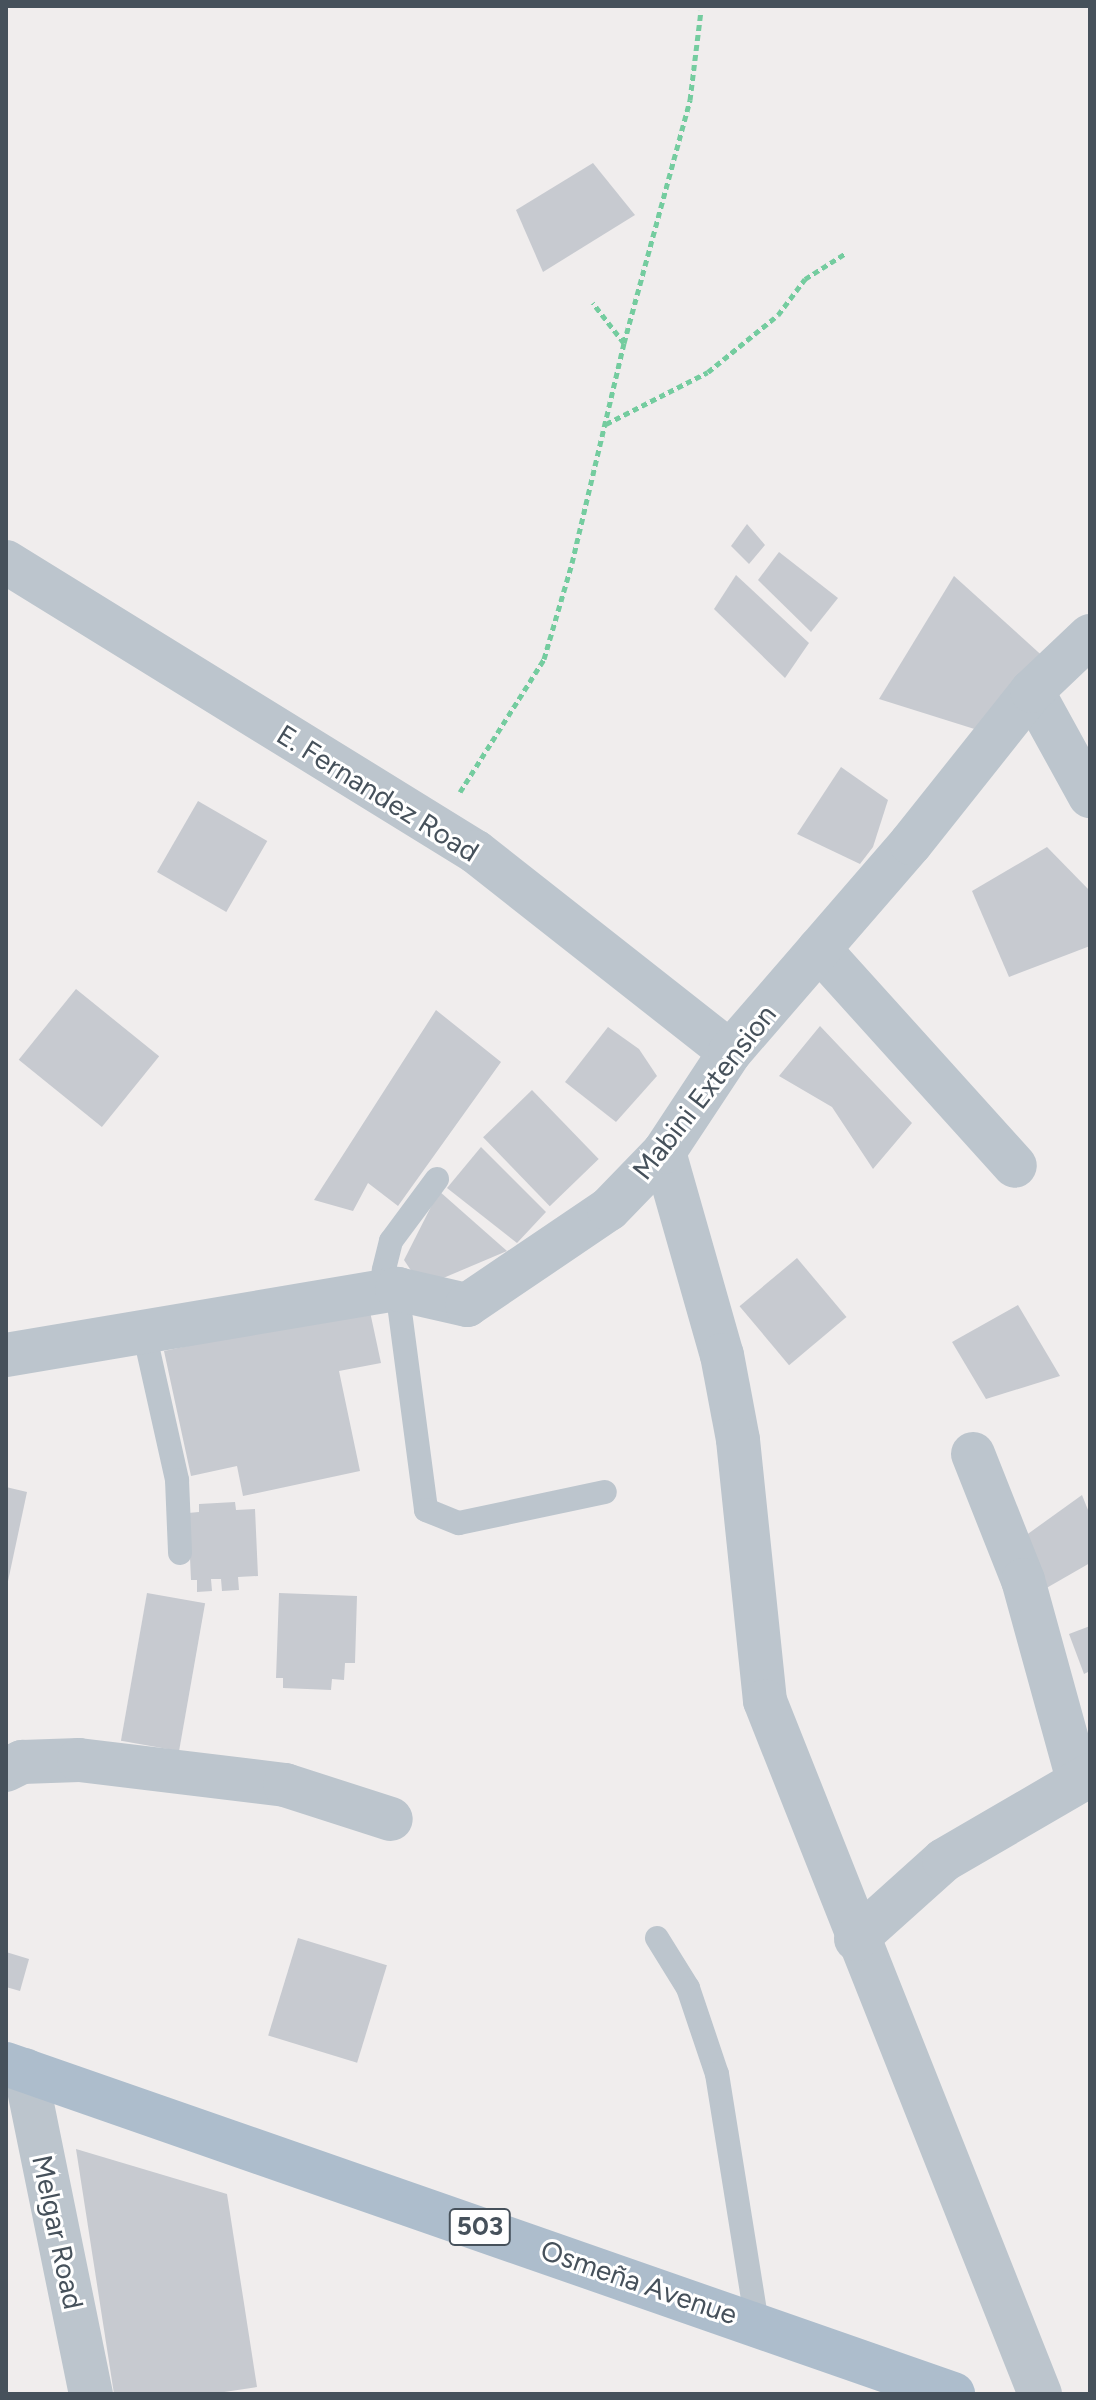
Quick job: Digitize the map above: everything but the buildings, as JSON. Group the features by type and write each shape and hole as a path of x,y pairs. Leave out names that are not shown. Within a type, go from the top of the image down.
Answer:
{"main road":[{"name":"Osmeña Avenue","path":"15,2067 757,2323 953,2394"}],"street":[{"name":"E. Fernandez Road","path":"6,562 476,852 730,1052"},
{"name":"Mabini Extension","path":"6,1355 397,1289 467,1305 609,1209 664,1152 730,1052 1032,691 1090,636"},
{"path":"1032,691 1090,796"},
{"path":"819,949 1015,1166"},
{"path":"664,1152 732,1411 765,1701 856,1939 1040,2394"},
{"path":"856,1939 944,1860 1084,1778 1023,1580 973,1454"},
{"path":"6,1770 22,1762 79,1760 258,1782 330,1795 391,1819"},
{"name":"Melgar Road","path":"15,2067 91,2394"}],"lane":[{"path":"437,1179 385,1254 384,1270 397,1289 426,1510 459,1523 605,1492"},
{"path":"144,1332 177,1480 180,1553"},
{"path":"657,1938 688,1988 717,2074 757,2323"}],"path":[{"path":"476,852 459,788 544,659 606,424 624,343 690,100 701,11"},
{"path":"606,424 708,372 778,315 805,279 846,253"},
{"path":"593,303 624,343"}]}
